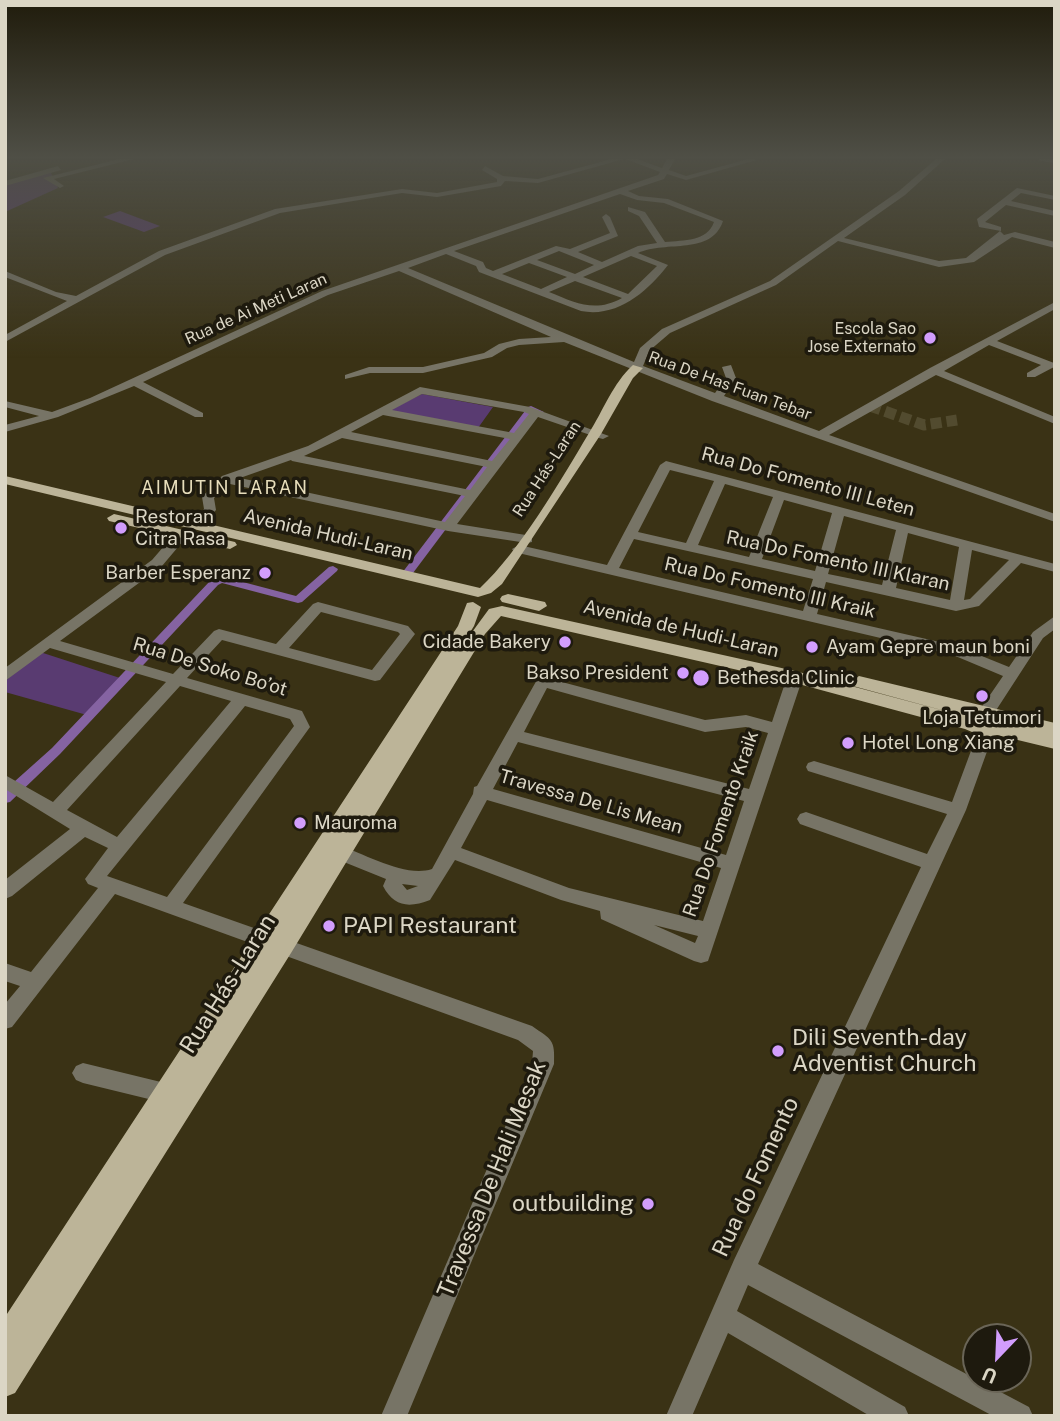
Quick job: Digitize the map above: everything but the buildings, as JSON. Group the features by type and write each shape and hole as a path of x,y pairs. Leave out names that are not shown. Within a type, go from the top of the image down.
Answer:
{"main road":[{"name":"Rua Hás-Laran","path":"340,843 467,626 477,598 497,581 525,546 639,378 637,368"},
{"path":"5,480 189,530"},
{"path":"5,492 189,530 985,720 1055,729"},
{"name":"Rua Hás-Laran","path":"5,1383 273,944 479,631 502,604 525,546"},
{"path":"477,598 482,613 502,604"},
{"name":"Avenida de Hudi-Laran","path":"502,604 795,677 985,720 1055,742"},
{"name":"Rua Hás-Laran","path":"5,1342 165,1093 273,944"}],"street":[{"path":"5,339 162,253 238,225"},
{"name":"Rua de Ai Meti Laran","path":"5,429 54,415 135,382 325,293 520,225"},
{"path":"571,252 615,234 610,225"},
{"path":"653,225 662,243"},
{"path":"542,292 601,265 662,243 707,239 715,232 717,225"},
{"name":"Rua Hás-Laran","path":"637,368 644,350 666,331 773,283 854,225"},
{"path":"983,225 1055,245"},
{"path":"835,238 939,264 971,260 970,257 1005,233"},
{"path":"494,274 556,249 571,252 601,265"},
{"path":"445,251 480,264 482,270 584,309 600,312 629,297 663,265 631,253"},
{"path":"528,260 629,297"},
{"name":"Rua De Has Fuan Tebar","path":"401,268 563,339 716,399 1055,518"},
{"path":"5,274 47,289 60,298 84,298"},
{"path":"820,435 1055,305"},
{"path":"348,376 369,370 424,370 488,355 503,346 519,342 563,339"},
{"path":"990,339 1055,363"},
{"path":"990,339 1050,365 1031,375"},
{"path":"716,399 731,378 727,367"},
{"path":"934,370 1055,421"},
{"path":"135,382 199,415"},
{"path":"5,676 157,563 209,510 208,497 226,480 292,457 341,434 420,390 531,411 599,435"},
{"path":"5,404 54,415"},
{"path":"379,411 510,435"},
{"path":"443,526 531,411"},
{"path":"341,434 489,464"},
{"path":"292,457 466,494"},
{"name":"Rua Do Fomento III Leten","path":"613,567 632,535 666,465 1055,568"},
{"path":"690,548 721,479"},
{"name":"Rua Do Fomento III Kraik","path":"226,480 443,526 525,546 575,563 613,567 957,651 1010,673"},
{"path":"754,562 780,495"},
{"path":"809,616 839,510"},
{"path":"888,591 903,527"},
{"name":"Rua Do Fomento III Klaran","path":"632,535 956,606 974,603 1019,558"},
{"path":"956,606 967,543"},
{"path":"56,810 219,634 375,676 408,634 402,629 318,607 279,650"},
{"name":"Rua do Fomento","path":"679,1416 743,1269 957,810 985,720 1010,673 1038,635 1055,621"},
{"name":"Rua De Soko Bo’ot","path":"48,642 138,666 296,715 302,727 170,907"},
{"name":"Rua Do Fomento Kraik","path":"452,852 568,895 701,955 775,729 795,677"},
{"path":"340,843 398,874 391,886 403,898 423,895 452,852 480,792 540,684 546,682 705,726 746,721 775,729"},
{"path":"241,700 94,880 273,944"},
{"path":"512,735 754,797"},
{"path":"814,766 957,810"},
{"path":"13,784 83,828 120,846"},
{"name":"Travessa De Lis Mean","path":"480,792 731,864"},
{"path":"806,819 931,863"},
{"path":"5,891 83,828"},
{"path":"5,1020 110,887"},
{"name":"Travessa De Hali Mesak","path":"273,944 525,1033 544,1046 543,1064 394,1416"},
{"path":"5,972 36,983"},
{"path":"83,1073 109,1082 165,1093"},
{"path":"743,1269 1020,1416"},
{"path":"722,1315 896,1416"}],"shaded area":[{"path":"126,225 160,226 144,232"},
{"path":"422,394 493,407 478,428 387,411"},
{"path":"40,652 120,678 87,715 5,692 5,681"}],"waterway":[{"path":"406,575 531,409 540,412"},
{"path":"5,798 56,751 214,583 220,579 298,600 333,569"}],"tunnel":[{"path":"870,406 924,425 957,420"}],"place":[{"name":"Escola Sao Jose Externato","path":"930,338"},
{"name":"Restoran Citra Rasa","path":"121,528"},
{"name":"Barber Esperanz","path":"265,573"},
{"name":"Cidade Bakery","path":"565,642"},
{"name":"Ayam Gepre maun boni","path":"812,647"},
{"name":"Bakso President","path":"683,673"},
{"name":"Bethesda Clinic","path":"701,678"},
{"name":"Loja Tetumori","path":"982,696"},
{"name":"Hotel Long Xiang","path":"848,743"},
{"name":"Mauroma","path":"300,823"},
{"name":"PAPI Restaurant","path":"329,926"},
{"name":"Dili Seventh-day Adventist Church","path":"778,1051"},
{"name":"outbuilding","path":"648,1204"}],"district":[{"name":"AIMUTIN LARAN","path":"225,488"}]}
